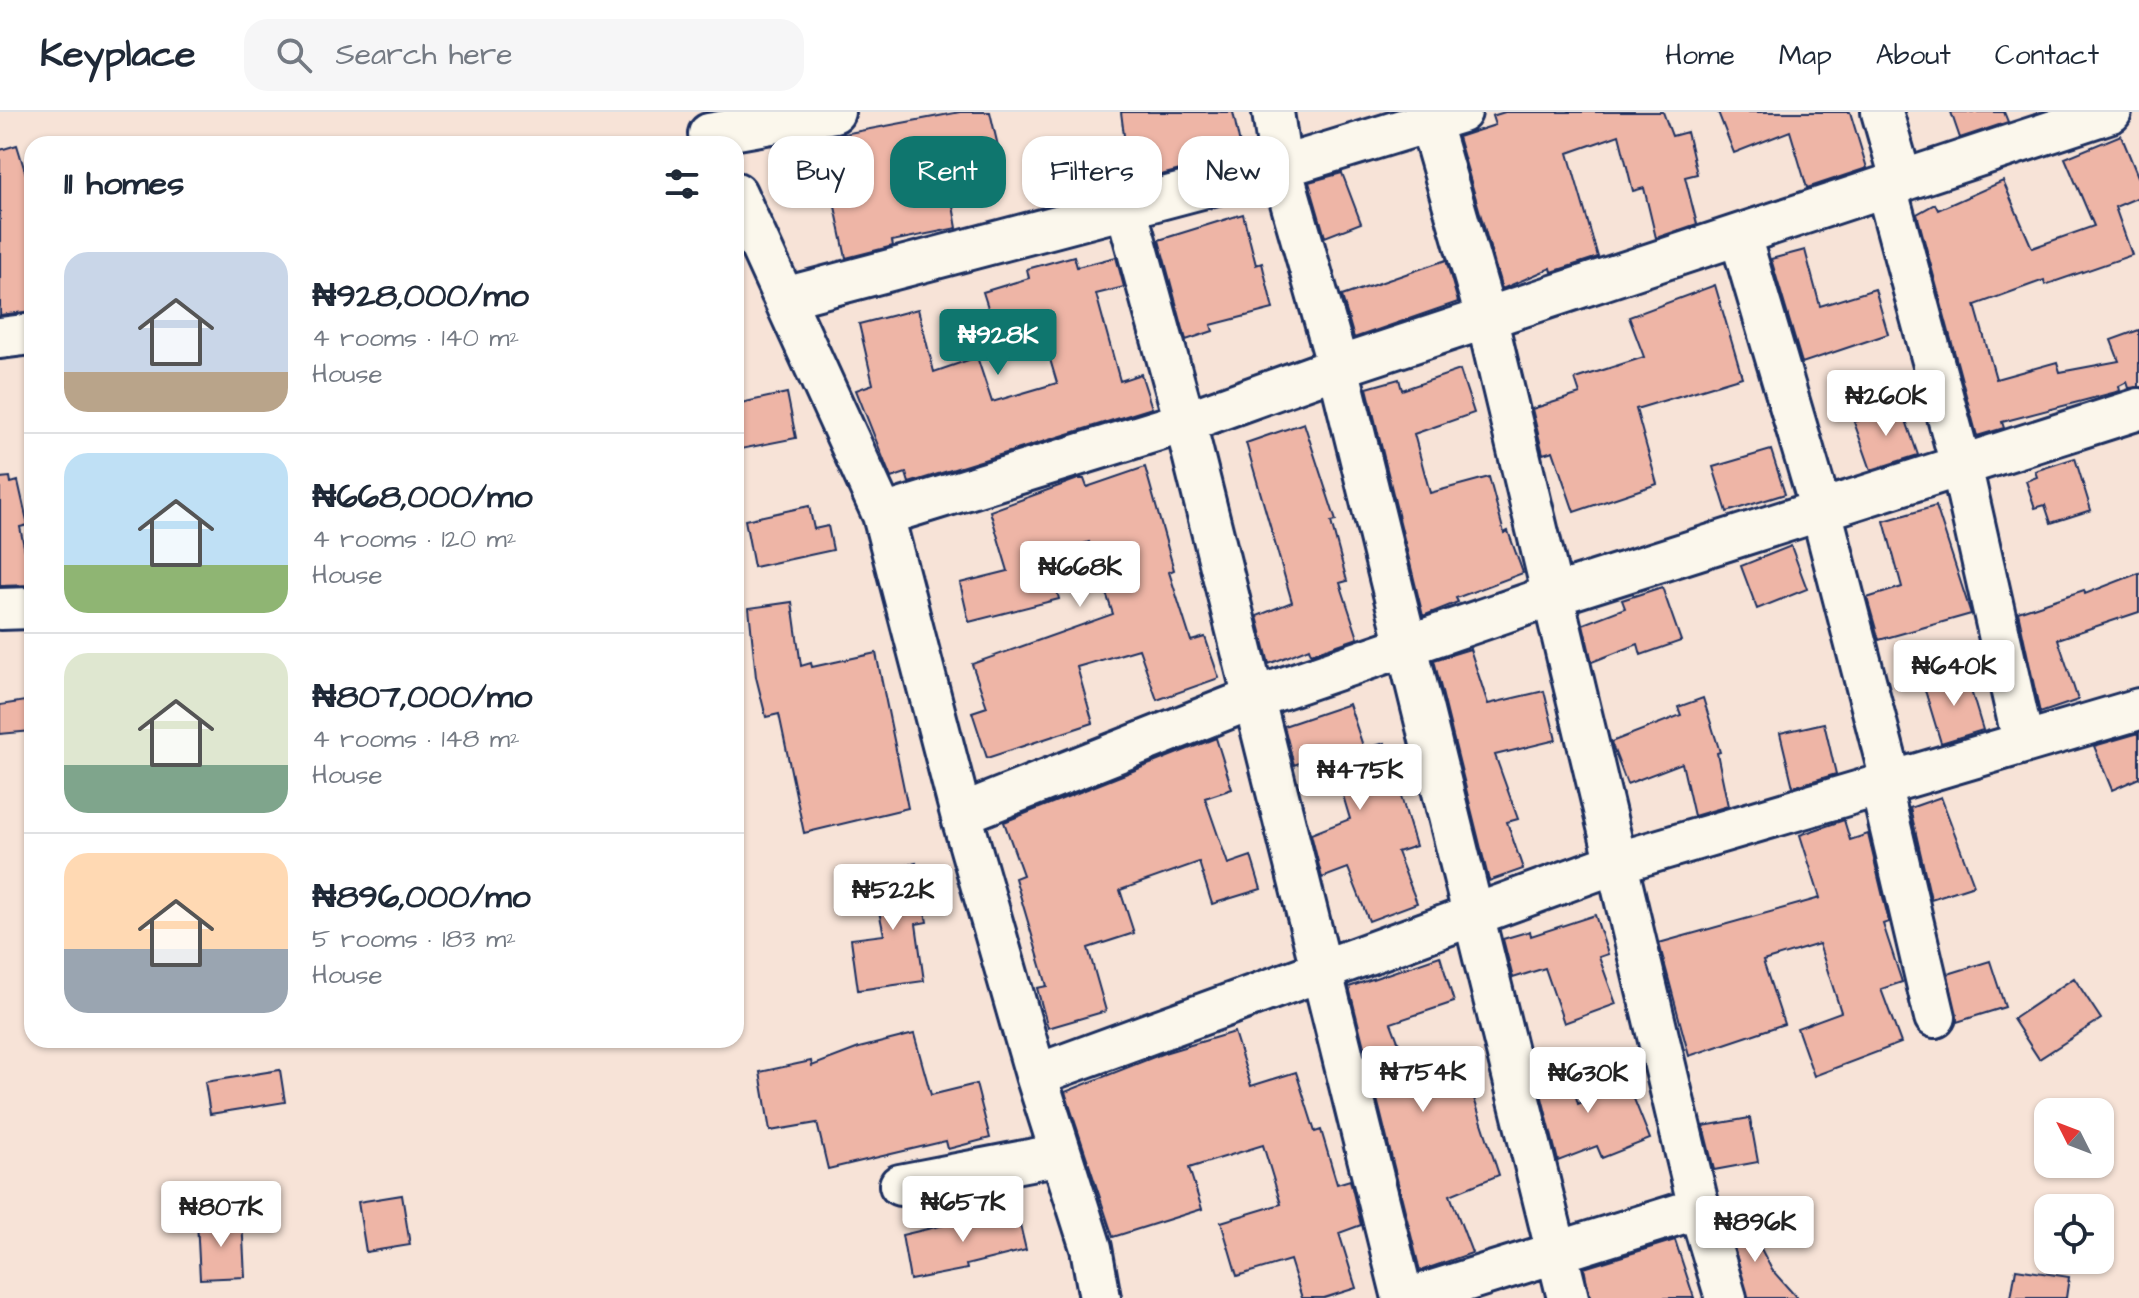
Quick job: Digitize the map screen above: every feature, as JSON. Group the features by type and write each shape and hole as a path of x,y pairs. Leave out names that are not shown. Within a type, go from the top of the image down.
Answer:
{"street":[{"path":"709,130 834,112"},
{"path":"1273,112 1276,136"},
{"path":"1882,112 1894,184 2023,741"},
{"path":"883,515 1185,422 1338,367 2111,112"},
{"path":"1289,165 1445,118 1487,320 1619,862 1699,1208 1726,1298"},
{"path":"1289,195 1338,367 1568,1298"},
{"path":"784,298 1126,208 1185,422 1403,1298"},
{"path":"744,210 883,515 961,814 1036,1075 1091,1248 1100,1298"},
{"path":"1740,236 1821,510 1886,781 1935,1017"},
{"path":"0,338 24,335"},
{"path":"961,814 1254,698 1554,595 2139,409"},
{"path":"0,609 24,608"},
{"path":"1036,1075 1619,862 2139,709"},
{"path":"900,1185 1061,1154"},
{"path":"1410,1298 1699,1208"}],"building":[{"path":"960,112 990,112 996,136 890,136 890,208 953,208 957,228 892,241 893,246 846,258 835,208 874,208 874,136 833,136"},
{"path":"1121,112 1233,112 1238,136 1178,136 1178,171 1162,175 1162,136 1124,136"},
{"path":"1505,112 1663,112 1672,136 1687,132 1697,174 1685,177 1697,224 1656,238 1644,188 1633,191 1619,135 1568,153 1598,257 1552,272 1551,268 1502,289 1458,137 1495,125 1492,116"},
{"path":"1718,112 1850,112 1867,168 1807,188 1790,131 1734,153"},
{"path":"1951,112 2004,112 2008,122 1960,138"},
{"path":"2121,135 2139,179 2139,197 2115,207 2132,255 2045,285 2044,280 1975,305 1996,379 2057,362 2060,372 2119,361 2111,340 2139,330 2139,387 2129,388 2127,382 2119,386 2120,391 2002,422 2004,428 1977,436 1917,214 1935,204 1938,210 2003,181 2032,248 2094,226 2065,158"},
{"path":"17,145 24,168 24,312 0,315 0,150"},
{"path":"1342,173 1361,223 1325,237 1309,182"},
{"path":"1243,214 1256,265 1262,263 1273,309 1211,325 1213,331 1186,340 1159,240"},
{"path":"1805,250 1820,306 1875,289 1888,334 1802,363 1771,259"},
{"path":"1074,256 1077,267 1116,257 1124,287 1096,294 1120,381 1141,374 1152,408 909,483 906,473 891,478 856,390 873,384 859,324 918,309 934,372 977,357 992,402 1057,383 1039,322 997,336 983,292 1029,278 1027,269"},
{"path":"1446,260 1458,302 1354,338 1342,296"},
{"path":"1715,285 1742,377 1636,409 1657,484 1574,512 1553,451 1543,454 1532,409 1580,394 1575,379 1644,357 1629,317"},
{"path":"1460,370 1474,413 1414,434 1430,493 1489,477 1504,533 1508,531 1523,573 1456,598 1458,602 1423,616 1367,388 1399,379 1402,390"},
{"path":"787,393 796,438 744,448 744,402"},
{"path":"1901,406 1918,455 1871,470 1854,422"},
{"path":"1304,423 1336,521 1331,522 1347,581 1340,583 1358,638 1311,654 1309,648 1269,664 1257,616 1292,602 1246,443"},
{"path":"1771,450 1785,494 1727,512 1713,467"},
{"path":"2075,458 2091,510 2051,523 2045,505 2035,508 2026,481 2037,477 2035,471"},
{"path":"1145,467 1174,570 1169,572 1191,641 1205,637 1219,678 1157,700 1139,649 1077,667 1093,723 987,758 972,712 987,707 972,664 1113,614 1089,542 1048,556 1059,599 969,622 960,583 1008,571 990,511 1078,479 1084,479 1087,487"},
{"path":"10,477 11,483 18,481 24,507 24,526 20,527 24,546 24,585 0,586 0,478"},
{"path":"809,506 814,529 828,526 833,550 754,567 745,520"},
{"path":"1936,506 1971,614 1879,640 1867,598 1902,587 1884,521"},
{"path":"1791,546 1807,589 1757,609 1741,566"},
{"path":"2139,573 2139,612 2058,639 2078,700 2040,713 2018,612 2084,590 2085,594"},
{"path":"1662,587 1681,641 1641,655 1638,644 1592,662 1583,624 1625,608 1622,600"},
{"path":"792,602 801,666 811,663 812,667 876,653 908,808 804,833 779,714 766,717 756,677 749,608"},
{"path":"1470,649 1488,704 1544,691 1556,740 1495,755 1518,819 1507,822 1523,869 1489,881 1434,660"},
{"path":"1966,674 1983,730 1941,743 1924,687"},
{"path":"1703,698 1720,752 1717,753 1728,806 1694,816 1682,763 1627,784 1611,742 1681,715 1678,707"},
{"path":"24,701 24,732 0,734 0,705"},
{"path":"1349,704 1364,749 1385,743 1416,846 1397,852 1417,903 1369,921 1348,868 1322,878 1311,834 1350,819 1330,752 1294,765 1284,726"},
{"path":"1824,723 1836,774 1793,787 1780,733"},
{"path":"2139,733 2139,778 2112,790 2094,746"},
{"path":"1216,738 1232,789 1205,798 1228,864 1251,856 1261,889 1212,904 1199,862 1120,890 1134,933 1088,948 1106,1011 1048,1028 1037,988 1047,986 1015,878 1023,875 1004,822"},
{"path":"1941,797 1974,885 1931,899 1910,808"},
{"path":"1844,820 1850,840 1868,834 1889,922 1883,924 1902,982 1881,989 1901,1043 1814,1076 1797,1028 1841,1012 1819,944 1763,961 1784,1024 1689,1056 1659,943 1820,898 1800,835"},
{"path":"916,863 927,922 916,924 924,981 858,990 851,939 884,935 871,873"},
{"path":"1595,915 1608,954 1599,957 1616,1004 1564,1023 1545,968 1513,978 1503,939 1530,931 1531,936"},
{"path":"1440,956 1454,1002 1391,1023 1418,1093 1467,1077 1499,1175 1450,1195 1472,1253 1420,1271 1349,987"},
{"path":"1990,961 2005,1007 1957,1022 1948,974"},
{"path":"2074,978 2101,1019 2039,1059 2013,1019"},
{"path":"1234,1032 1251,1086 1296,1072 1315,1132 1321,1130 1337,1184 1350,1180 1361,1225 1339,1233 1356,1288 1324,1298 1302,1298 1290,1260 1237,1276 1221,1222 1281,1204 1263,1145 1189,1168 1202,1209 1113,1237 1065,1092 1164,1053"},
{"path":"914,1034 931,1095 976,1084 990,1138 948,1149 946,1141 828,1169 817,1123 770,1131 760,1072 811,1061 812,1066 859,1048"},
{"path":"1565,1057 1578,1104 1628,1084 1650,1139 1602,1158 1597,1146 1558,1161 1534,1066"},
{"path":"280,1070 285,1102 210,1114 205,1082"},
{"path":"1750,1118 1758,1162 1714,1170 1703,1126"},
{"path":"402,1195 410,1245 366,1252 358,1202"},
{"path":"1016,1208 1026,1250 966,1265 967,1269 910,1280 902,1235"},
{"path":"1743,1214 1772,1270 1797,1298 1748,1298 1727,1222"},
{"path":"242,1218 245,1277 200,1279 197,1221"},
{"path":"1675,1240 1694,1298 1590,1298 1584,1268"},
{"path":"2016,1269 2069,1277 2066,1298 2011,1298"}]}
